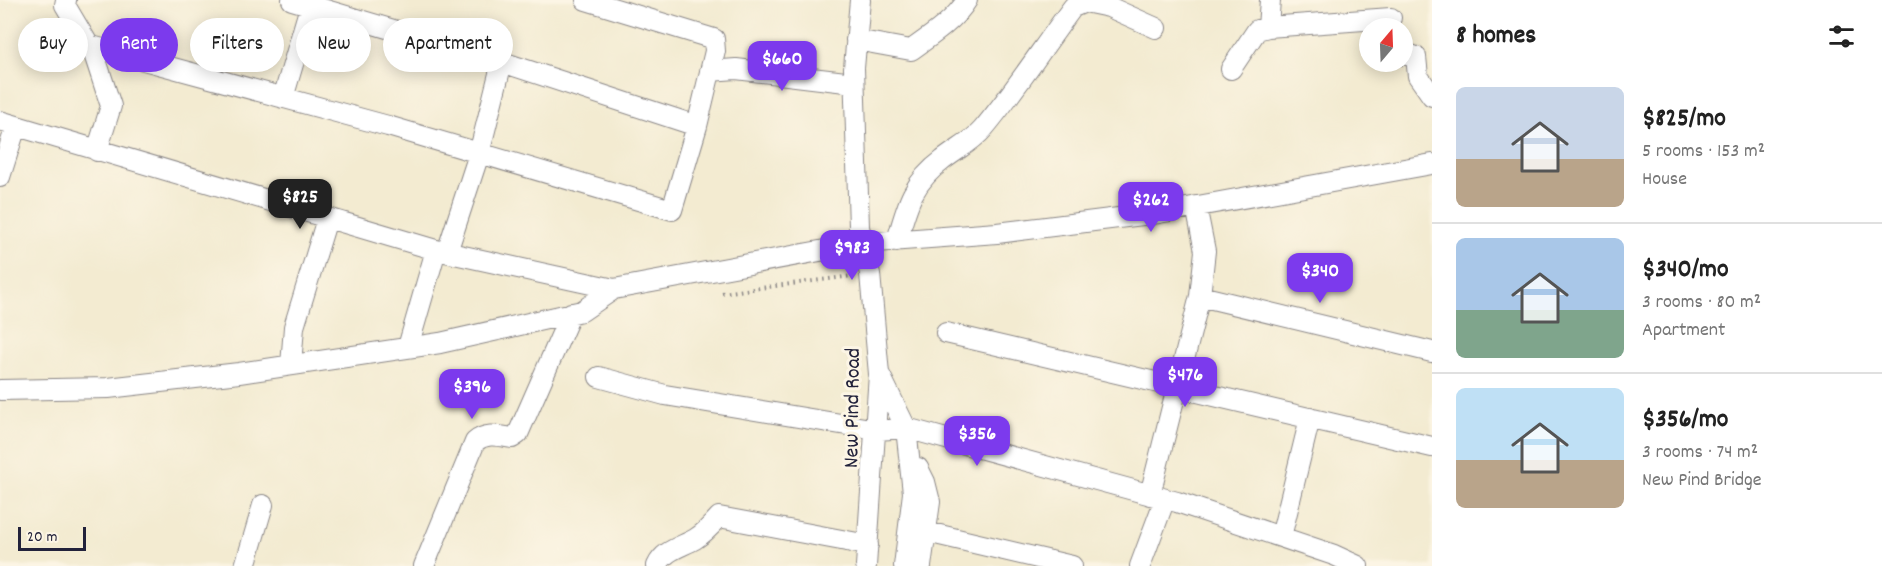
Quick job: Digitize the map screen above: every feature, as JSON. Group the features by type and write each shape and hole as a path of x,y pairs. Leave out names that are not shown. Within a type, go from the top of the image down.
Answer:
{"street":[{"path":"66,0 65,5 72,18"},
{"path":"88,45 283,98 672,210 698,126 715,51 714,39 586,0"},
{"name":"New Pind Road","path":"860,0 854,83 859,227 870,273 879,374 867,566"},
{"path":"856,40 911,50 961,10 967,0"},
{"path":"1268,27 1270,0"},
{"path":"283,98 305,2 383,26"},
{"path":"897,241 913,191 943,160 964,147 983,129 1073,7 1085,2 1109,7 1156,28"},
{"path":"1231,69 1257,30 1391,15"},
{"path":"88,45 94,54 111,106 97,151"},
{"path":"1413,56 1416,57 1418,76 1432,96"},
{"path":"513,66 698,126"},
{"path":"710,72 736,69 854,83"},
{"path":"408,347 479,154 500,72"},
{"path":"0,177 8,124 442,251 614,288 863,243 997,233 1159,213 1432,160"},
{"path":"1140,566 1157,497 1176,386 1200,296 1205,251 1196,206"},
{"path":"291,365 294,327 327,219"},
{"path":"0,390 108,388 440,343 582,311 614,288"},
{"path":"1200,296 1432,352"},
{"path":"424,566 476,442 482,436 512,438 518,434 571,313"},
{"path":"946,333 1432,447"},
{"path":"879,374 906,428 914,493 904,566"},
{"path":"599,377 665,395 877,430 906,428 1157,497 1281,537 1358,566"},
{"path":"1281,537 1310,418"},
{"path":"908,450 925,482 930,502 921,566"},
{"path":"244,566 263,505"},
{"path":"657,566 659,560 679,545 693,540 709,529 719,516 868,545"},
{"path":"927,532 1072,566"}],"path":[{"path":"720,293 870,273"}]}
